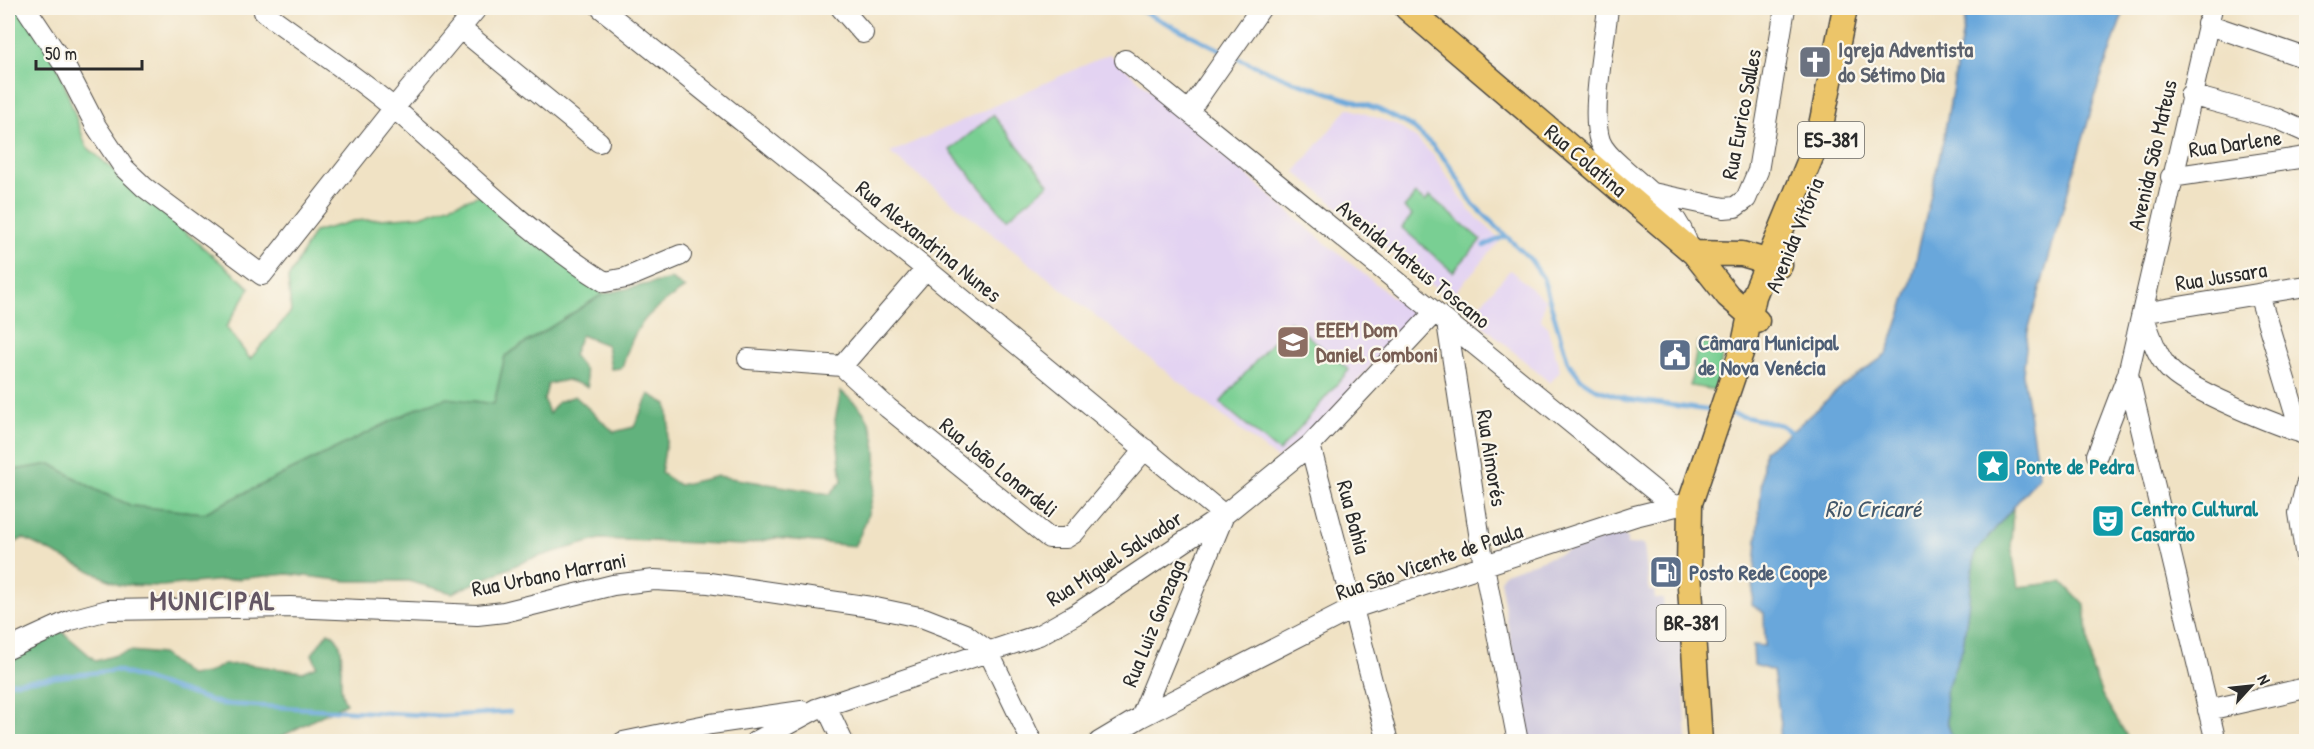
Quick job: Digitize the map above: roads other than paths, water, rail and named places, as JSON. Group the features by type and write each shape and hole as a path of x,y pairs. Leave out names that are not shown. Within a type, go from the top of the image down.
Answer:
{"main road":[{"name":"Rua Colatina","path":"1407,8 1692,251 1750,325"},
{"name":"Avenida Vitória","path":"1750,325 1818,140 1845,8"},
{"name":"Avenida Vitória","path":"1775,256 1830,146 1861,8"},
{"name":"Avenida Vitória","path":"1692,251 1775,256"},
{"path":"1728,296 1729,273 1743,254"},
{"name":"BR-381","path":"1700,741 1689,572 1681,504 1718,424 1750,325"}],"street":[{"path":"26,8 66,68 96,126 124,168 144,187 262,275 394,108 477,8"},
{"name":"Rua Alexandrina Nunes","path":"601,8 926,269 1224,515"},
{"path":"841,8 863,33"},
{"path":"1189,111 1261,8"},
{"path":"1608,8 1598,103 1599,135 1606,152 1680,224 1692,251"},
{"name":"Rua Eurico Salles","path":"1648,192 1724,208 1735,207 1746,199 1758,171 1785,8"},
{"path":"264,12 394,108 511,211 569,258 605,282 621,279 681,255"},
{"path":"2209,16 2307,58"},
{"name":"Avenida São Mateus","path":"2097,454 2127,374 2209,16"},
{"path":"461,29 599,142"},
{"path":"2282,48 2307,45"},
{"name":"Avenida Mateus Toscano","path":"1125,60 1441,317 1681,504"},
{"path":"2190,95 2275,118 2304,131 2301,158"},
{"name":"Rua Darlene","path":"2171,177 2301,158"},
{"path":"748,359 842,366 926,269"},
{"name":"Rua Jussara","path":"2142,313 2307,286"},
{"path":"2259,294 2301,411 2304,434"},
{"path":"2142,313 2162,361 2182,380 2199,390 2304,434"},
{"name":"Rua Miguel Salvador","path":"755,741 821,708 1039,635 1078,613 1224,515 1310,445 1441,317"},
{"name":"Rua Aimorés","path":"1441,317 1484,566 1518,741"},
{"name":"Rua João Lonardeli","path":"842,366 888,408 1049,538 1066,538 1079,528 1145,449"},
{"path":"2127,374 2216,741"},
{"name":"Rua Bahia","path":"1310,445 1388,741"},
{"path":"2307,485 2299,513 2307,558"},
{"name":"Rua São Vicente de Paula","path":"1099,741 1141,717 1354,608 1681,504"},
{"name":"Rua Luiz Gonzaga","path":"1141,717 1224,515"},
{"name":"Rua Urbano Marrani","path":"8,650 71,620 108,610 290,607 477,615 504,612 613,585 654,580 709,583 872,607 924,618 951,628 988,651"},
{"path":"988,651 1032,741"},
{"path":"2208,710 2307,688"},
{"path":"623,741 711,724 821,708 843,741"}],"water":[{"name":"Rio Cricaré","path":"1967,8 2125,8 2099,83 2028,331 2023,374 2039,476 1975,553 1963,647 1945,692 1947,721 1953,741 1778,741 1781,725 1773,671 1754,665 1753,645 1765,646 1764,613 1752,605 1764,451 1797,427 1841,387 1887,354 1910,287 1943,141"}],"waterway":[{"path":"1136,8 1225,52"},
{"path":"1232,56 1290,80 1378,109 1411,126 1432,145 1449,164 1473,204 1530,259 1543,278 1568,362 1581,379 1596,389 1626,399 1714,411"},
{"path":"1484,246 1506,236"},
{"path":"1728,413 1781,425 1794,434"},
{"path":"8,683 116,670 222,704 442,716 510,712"}],"place":[{"name":"Igreja Adventista do Sétimo Dia","path":"1815,62"},
{"name":"EEEM Dom Daniel Comboni","path":"1293,342"},
{"name":"Câmara Municipal de Nova Venécia","path":"1675,355"},
{"name":"Ponte de Pedra","path":"1993,466"},
{"name":"Centro Cultural Casarão","path":"2108,521"},
{"name":"Posto Rede Coope","path":"1666,572"}],"district":[{"name":"MUNICIPAL","path":"213,600"}]}
